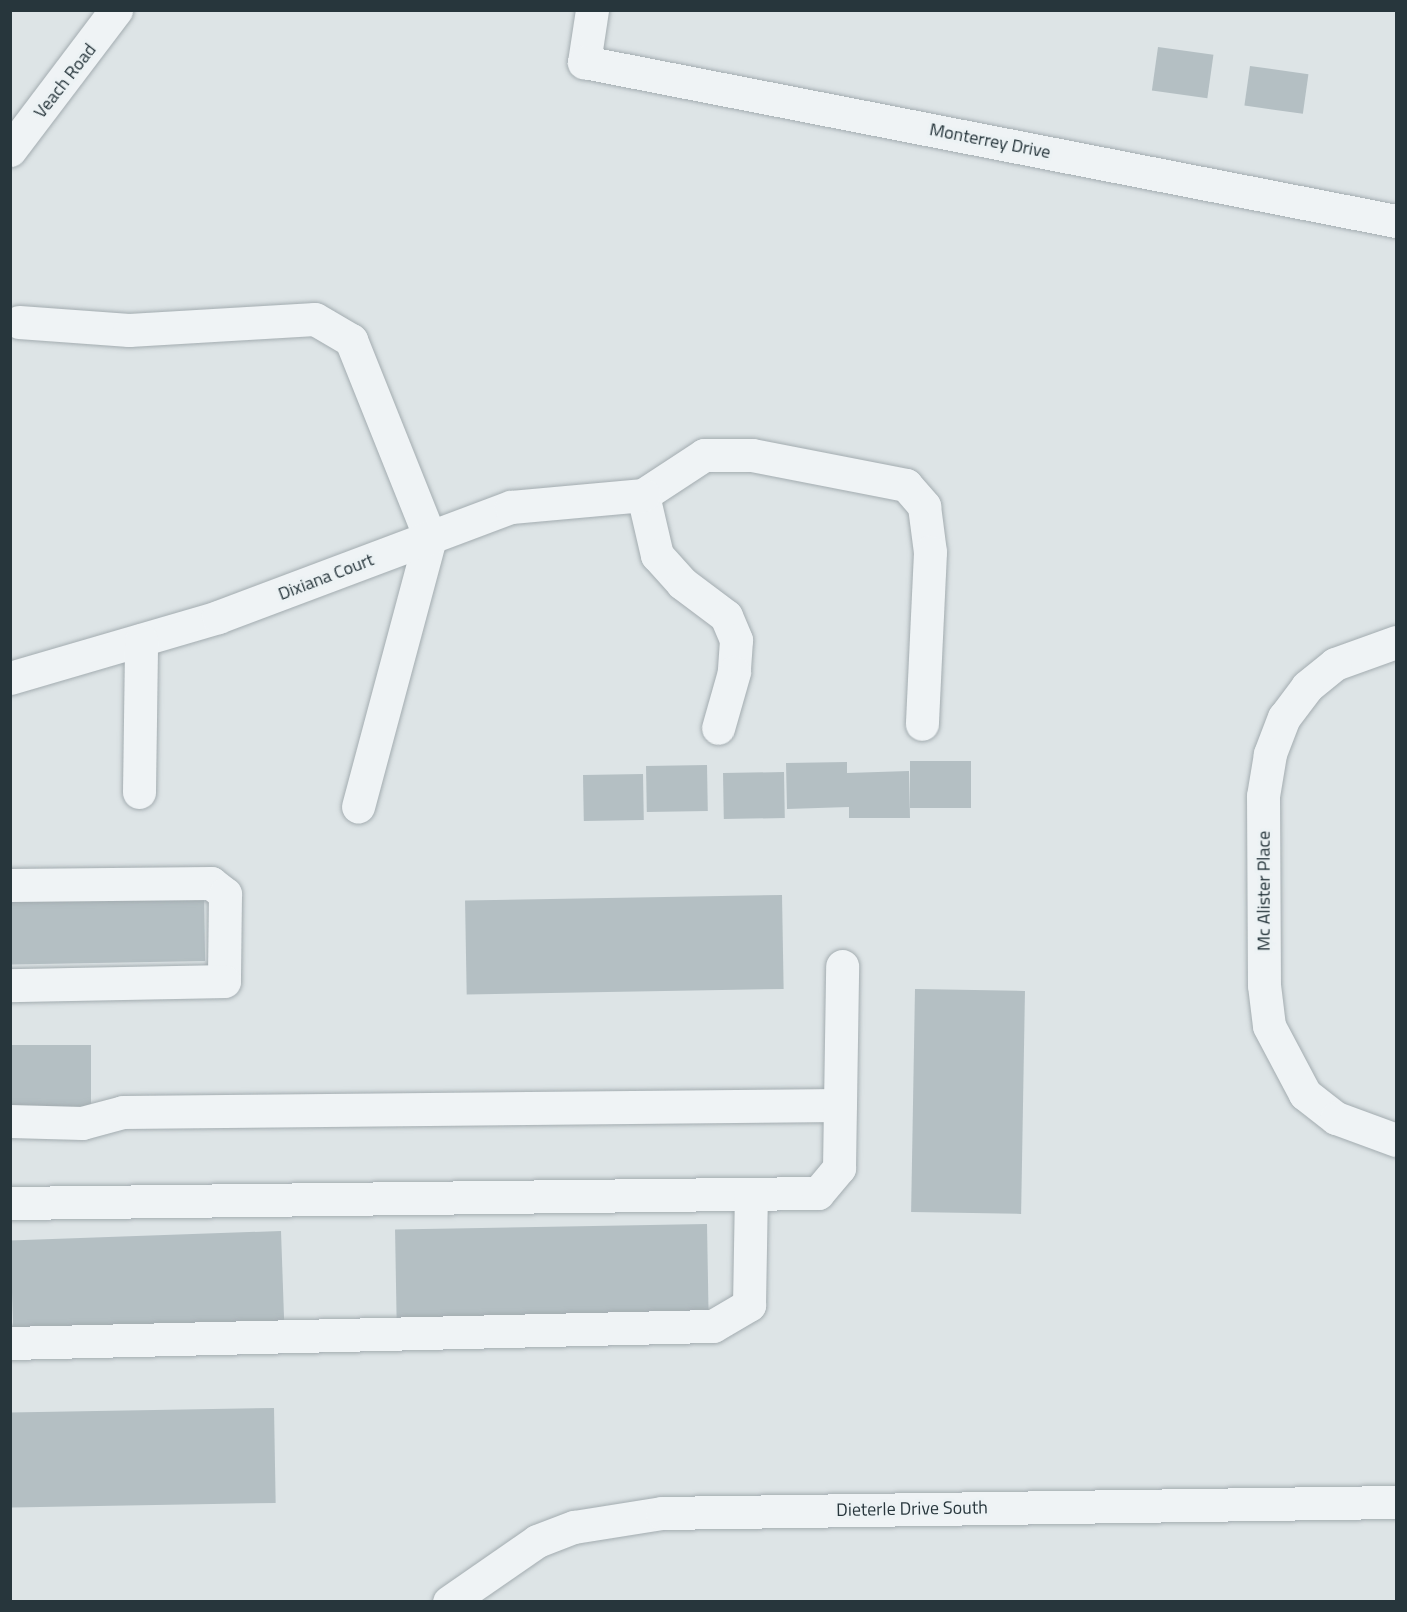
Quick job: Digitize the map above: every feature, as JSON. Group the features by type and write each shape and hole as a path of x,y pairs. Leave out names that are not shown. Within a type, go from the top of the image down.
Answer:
{"street":[{"name":"Veach Road","path":"13,142 116,10"},
{"name":"Monterrey Drive","path":"592,10 584,62 1396,220"},
{"path":"19,322 129,330 315,319 351,340 430,538 358,806"},
{"path":"718,728 734,672 736,640 726,616 682,583 657,555 644,495 704,455 752,455 906,485 924,506 930,552 922,724"},
{"name":"Dixiana Court","path":"10,678 141,640 511,507 644,495"},
{"path":"139,792 141,640"},
{"name":"Mc Alister Place","path":"1396,642 1335,664 1307,687 1284,717 1270,754 1263,796 1263,902 1264,985 1269,1026 1287,1067 1305,1094 1336,1118 1396,1140"},
{"path":"10,885 211,883 225,894 224,981 10,985"},
{"path":"10,1203 818,1193 839,1168 842,966"},
{"path":"10,1122 82,1123 123,1112 840,1105"},
{"path":"10,1343 713,1326 749,1305 752,1194"},
{"name":"Dieterle Drive South","path":"449,1602 537,1541 574,1527 662,1513 1396,1502"}],"building":[{"path":"1158,47 1213,55 1207,98 1152,91"},
{"path":"1250,66 1308,74 1303,114 1244,106"},
{"path":"910,761 971,761 971,808 910,808"},
{"path":"847,762 847,773 909,771 910,818 849,818 849,807 787,809 786,763"},
{"path":"707,765 708,811 647,812 646,766"},
{"path":"784,772 785,818 724,819 723,773"},
{"path":"643,774 644,820 584,821 583,775"},
{"path":"204,895 205,961 11,964 10,898"},
{"path":"782,895 784,989 467,995 465,901"},
{"path":"915,989 1025,991 1021,1214 911,1212"},
{"path":"10,1045 91,1045 91,1111 10,1111"},
{"path":"707,1224 709,1315 397,1320 395,1229"},
{"path":"281,1231 284,1325 13,1334 10,1240"},
{"path":"274,1408 276,1503 12,1508 10,1413"}]}
